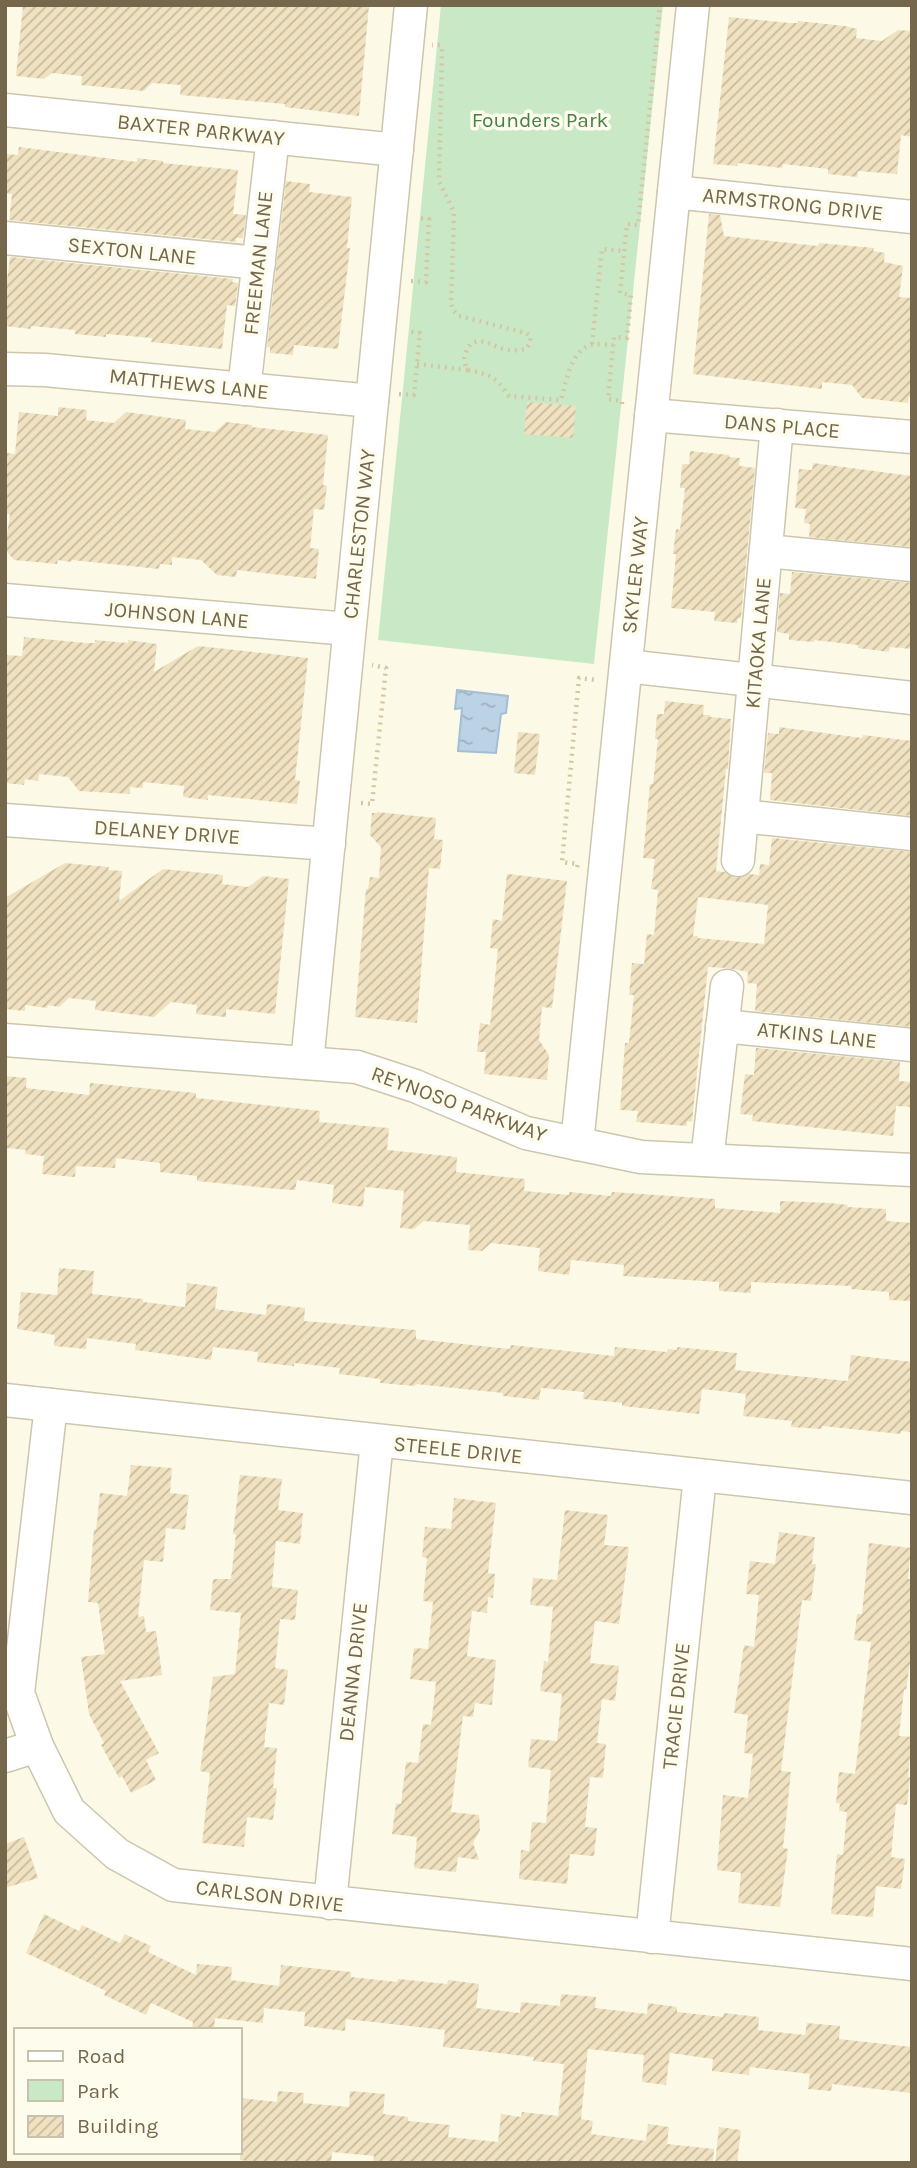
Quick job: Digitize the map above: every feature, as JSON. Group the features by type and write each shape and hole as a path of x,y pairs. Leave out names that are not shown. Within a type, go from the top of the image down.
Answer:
{"street":[{"name":"CHARLESTON WAY","path":"307,1063 349,629 385,398 397,150 411,5"},
{"name":"SKYLER WAY","path":"577,1144 611,666 636,415 674,192 693,5"},
{"name":"BAXTER PARKWAY","path":"5,110 397,150"},
{"name":"FREEMAN LANE","path":"244,389 273,137"},
{"name":"ARMSTRONG DRIVE","path":"674,192 912,217"},
{"name":"SEXTON LANE","path":"5,238 259,263"},
{"name":"MATTHEWS LANE","path":"5,369 385,398"},
{"name":"DANS PLACE","path":"636,415 912,437"},
{"name":"KITAOKA LANE","path":"738,860 777,425"},
{"path":"766,551 912,565"},
{"name":"JOHNSON LANE","path":"5,600 349,629"},
{"path":"611,666 912,698"},
{"path":"742,816 912,834"},
{"name":"DELANEY DRIVE","path":"5,820 328,844"},
{"path":"707,1160 727,986"},
{"name":"ATKINS LANE","path":"722,1026 912,1045"},
{"name":"REYNOSO PARKWAY","path":"5,1040 357,1067 415,1086 526,1133 641,1157 912,1170"},
{"name":"STEELE DRIVE","path":"5,1400 912,1498"},
{"name":"CARLSON DRIVE","path":"51,1405 18,1693 37,1745 69,1811 117,1854 173,1885 912,1964"},
{"name":"DEANNA DRIVE","path":"330,1903 377,1441"},
{"name":"TRACIE DRIVE","path":"652,1937 700,1476"},
{"path":"5,1756 37,1745"}],"path":[{"path":"636,415 622,401 608,399 614,337 627,338 631,295 620,293 624,251 627,224 638,225 660,5"},
{"path":"432,45 439,45 442,49 439,181 454,212 453,310 459,316 522,331 531,337 526,349 509,351 489,341 471,343 464,355 468,370"},
{"path":"592,344 602,249 624,251"},
{"path":"408,293 410,281 426,282"},
{"path":"385,398 414,395 420,333 404,331 406,318"},
{"path":"417,363 489,374 499,381 509,396 561,400 573,361 592,344 613,345"},
{"path":"356,803 372,804 387,668 372,665 373,652"},
{"path":"576,877 578,864 562,862 579,678 595,680 611,666"}],"green space":[{"name":"Founders Park","path":"441,5 663,5 594,664 378,640"}],"water":[{"path":"457,690 508,696 506,713 501,714 496,753 458,751 462,708 455,709"}],"building":[{"path":"23,5 369,5 359,116 285,107 285,104 180,95 181,85 152,83 144,91 81,85 82,76 52,73 44,79 16,76"},
{"path":"729,17 845,26 857,29 856,38 882,41 898,30 912,31 912,137 901,135 897,174 858,171 857,177 828,174 828,169 783,164 782,168 738,163 737,166 713,164"},
{"path":"19,147 137,162 137,158 238,170 233,214 246,215 243,238 236,238 236,242 9,220 12,194 5,193 5,154 18,155"},
{"path":"286,181 310,184 309,192 352,197 347,248 350,248 338,349 294,345 293,355 270,353 270,347 267,347"},
{"path":"709,214 720,215 724,236 818,246 819,243 874,248 873,251 885,253 884,262 903,266 899,297 912,298 912,398 909,397 908,403 862,398 852,385 822,382 822,389 693,374"},
{"path":"10,257 233,279 232,282 238,283 235,306 227,305 222,349 151,342 152,338 106,334 106,337 75,334 75,330 5,326 5,281"},
{"path":"527,402 576,406 573,438 524,434"},
{"path":"58,407 87,410 86,420 114,423 126,412 186,420 185,429 215,432 226,422 328,435 323,485 327,486 324,510 314,509 310,548 319,549 316,579 237,570 236,577 217,575 201,560 172,557 172,565 160,564 159,569 72,560 58,560 57,564 14,560 5,549 10,514 5,514 5,453 15,454 19,412 58,416"},
{"path":"690,451 729,455 740,458 739,466 755,468 741,618 738,618 737,623 714,621 715,612 671,608 676,554 673,554 676,529 680,530 685,488 680,488 682,464 689,464"},
{"path":"813,463 912,476 912,547 809,537 810,524 804,523 806,509 795,508 799,469 812,470"},
{"path":"792,572 912,583 912,649 890,647 889,652 858,648 858,645 789,640 789,634 777,632 780,593 790,594"},
{"path":"24,637 86,643 95,643 95,640 128,643 128,640 157,644 154,672 198,646 308,658 295,780 300,781 297,804 208,795 208,800 183,797 184,786 143,782 143,788 130,787 130,794 79,791 68,777 39,774 38,781 25,779 24,785 5,783 5,655 22,656"},
{"path":"665,701 704,705 703,715 731,719 716,871 736,878 749,874 759,875 760,864 769,865 772,838 912,852 912,1027 755,1011 757,984 747,983 748,972 708,967 692,1122 687,1121 687,1126 636,1122 638,1111 620,1110 625,1043 629,1043 634,995 629,995 632,963 644,964 647,934 654,935 658,890 651,889 655,859 643,858 650,784 653,784 658,739 655,739 657,714 664,714","holes":["698,897 768,905 764,944 693,936"]},
{"path":"779,727 862,738 863,735 912,741 912,816 770,800 772,773 764,773 768,733 779,734"},
{"path":"518,732 540,734 535,775 514,773"},
{"path":"372,813 436,818 434,839 443,840 440,869 429,868 417,1023 355,1017 366,889 370,877 379,878 381,847 370,835"},
{"path":"65,863 109,867 108,870 122,871 119,901 163,869 223,875 222,884 248,887 263,876 289,879 275,1014 226,1009 226,1017 196,1014 197,1005 171,1002 154,1017 95,1010 96,1001 69,998 59,1007 25,1005 25,1011 5,1009 5,898"},
{"path":"507,874 567,881 552,1008 542,1007 539,1040 549,1055 547,1080 484,1074 486,1052 477,1052 480,1023 490,1025 498,949 490,948 493,919 502,921"},
{"path":"756,1048 900,1062 899,1081 912,1082 912,1107 896,1106 893,1136 752,1121 753,1115 740,1114 745,1074 754,1075"},
{"path":"5,1076 27,1078 26,1088 89,1095 90,1083 196,1093 196,1098 320,1111 319,1122 389,1128 387,1150 457,1157 456,1172 525,1179 524,1191 611,1196 612,1192 715,1199 715,1208 780,1213 780,1201 886,1209 886,1221 912,1223 912,1301 889,1300 889,1292 851,1289 851,1286 751,1282 751,1293 719,1291 719,1282 623,1276 624,1265 571,1260 569,1275 538,1271 540,1248 491,1243 482,1251 468,1250 470,1225 424,1221 414,1229 400,1228 404,1191 365,1187 363,1207 332,1203 334,1185 297,1180 295,1190 197,1181 197,1176 160,1172 160,1163 116,1158 115,1168 76,1166 75,1177 42,1174 44,1156 25,1154 26,1150 5,1148"},
{"path":"59,1268 94,1271 92,1294 143,1299 143,1302 185,1307 187,1283 218,1287 215,1309 266,1315 267,1304 305,1308 304,1321 416,1330 416,1339 510,1349 511,1345 614,1356 615,1347 667,1352 668,1349 677,1350 677,1347 737,1353 735,1370 848,1381 851,1355 912,1362 912,1432 901,1431 901,1434 822,1426 822,1429 791,1427 792,1421 743,1416 746,1394 702,1389 699,1414 583,1399 584,1392 541,1388 539,1400 503,1396 503,1393 380,1383 380,1379 339,1374 340,1368 257,1362 258,1352 213,1347 211,1360 135,1350 136,1344 87,1338 86,1349 54,1346 55,1335 17,1329 21,1292 57,1295"},
{"path":"131,1465 172,1468 170,1493 189,1495 185,1530 166,1528 163,1562 144,1560 138,1617 144,1616 146,1632 156,1631 162,1675 120,1681 159,1753 146,1760 156,1780 131,1793 122,1776 119,1778 101,1745 104,1743 89,1714 81,1657 105,1654 98,1603 88,1602 100,1493 127,1496"},
{"path":"240,1475 282,1479 278,1510 303,1513 300,1544 276,1541 272,1587 298,1590 295,1620 280,1619 275,1668 288,1670 284,1705 269,1703 264,1747 277,1748 273,1788 277,1788 273,1820 247,1817 244,1847 202,1843 210,1773 200,1771 213,1677 235,1674 241,1613 210,1610 213,1579 231,1579"},
{"path":"454,1498 496,1503 488,1573 495,1574 493,1598 488,1597 487,1613 472,1611 467,1656 496,1660 492,1705 475,1703 473,1717 463,1716 451,1812 479,1815 480,1830 473,1843 479,1860 458,1857 456,1872 414,1868 417,1837 392,1834 396,1803 401,1804 406,1762 418,1763 423,1724 431,1725 436,1682 410,1679 414,1648 428,1649 433,1602 423,1601 427,1558 422,1557 425,1527 451,1529"},
{"path":"565,1510 608,1515 604,1545 629,1547 619,1624 595,1621 590,1663 619,1666 615,1701 602,1699 597,1743 606,1744 603,1778 590,1777 585,1827 597,1828 594,1856 570,1854 567,1884 519,1879 521,1850 529,1851 532,1822 546,1823 551,1770 528,1767 531,1739 557,1741 562,1694 540,1691 544,1661 548,1662 553,1607 530,1605 533,1578 557,1580"},
{"path":"779,1532 815,1537 812,1564 816,1564 811,1601 802,1600 781,1771 791,1772 783,1848 788,1849 780,1907 738,1903 741,1873 717,1870 723,1795 748,1798 753,1754 744,1753 748,1715 734,1713 744,1645 754,1647 759,1595 746,1594 750,1561 775,1564"},
{"path":"869,1543 911,1548 908,1579 912,1579 912,1663 906,1690 904,1689 899,1736 912,1737 910,1777 907,1805 896,1804 891,1857 905,1859 901,1889 876,1886 873,1917 831,1914 837,1854 843,1855 847,1812 839,1811 840,1804 836,1803 839,1772 855,1774 871,1642 854,1640 857,1614 862,1614"},
{"path":"24,1837 38,1878 5,1888 5,1844"},
{"path":"44,1914 79,1931 82,1925 120,1943 125,1934 151,1946 148,1952 196,1975 197,1964 232,1967 231,1980 279,1986 281,1965 351,1972 351,1977 397,1982 398,1979 447,1984 448,1980 479,1984 476,2008 520,2013 521,2002 560,2006 561,1994 596,1997 595,2008 647,2014 648,2003 677,2007 677,2012 723,2017 724,2013 759,2017 758,2030 805,2035 807,2023 840,2026 839,2039 912,2047 912,2093 832,2084 831,2091 808,2089 810,2074 750,2067 749,2075 712,2071 713,2059 670,2053 666,2085 642,2082 644,2055 588,2049 581,2119 593,2121 591,2134 646,2141 648,2124 669,2127 667,2144 714,2149 713,2163 373,2163 374,2156 332,2152 331,2163 264,2163 240,2160 242,2098 277,2102 278,2091 304,2093 303,2103 349,2107 350,2091 385,2094 383,2114 408,2117 408,2121 450,2125 448,2137 498,2142 501,2114 521,2117 522,2112 558,2116 564,2064 533,2061 534,2057 443,2047 445,2030 346,2019 345,2031 304,2026 305,2012 264,2008 263,2023 215,2018 214,2028 192,2028 193,2022 151,2003 146,2015 104,1995 106,1991 26,1953"},
{"path":"719,2127 741,2130 737,2163 715,2163"}]}
